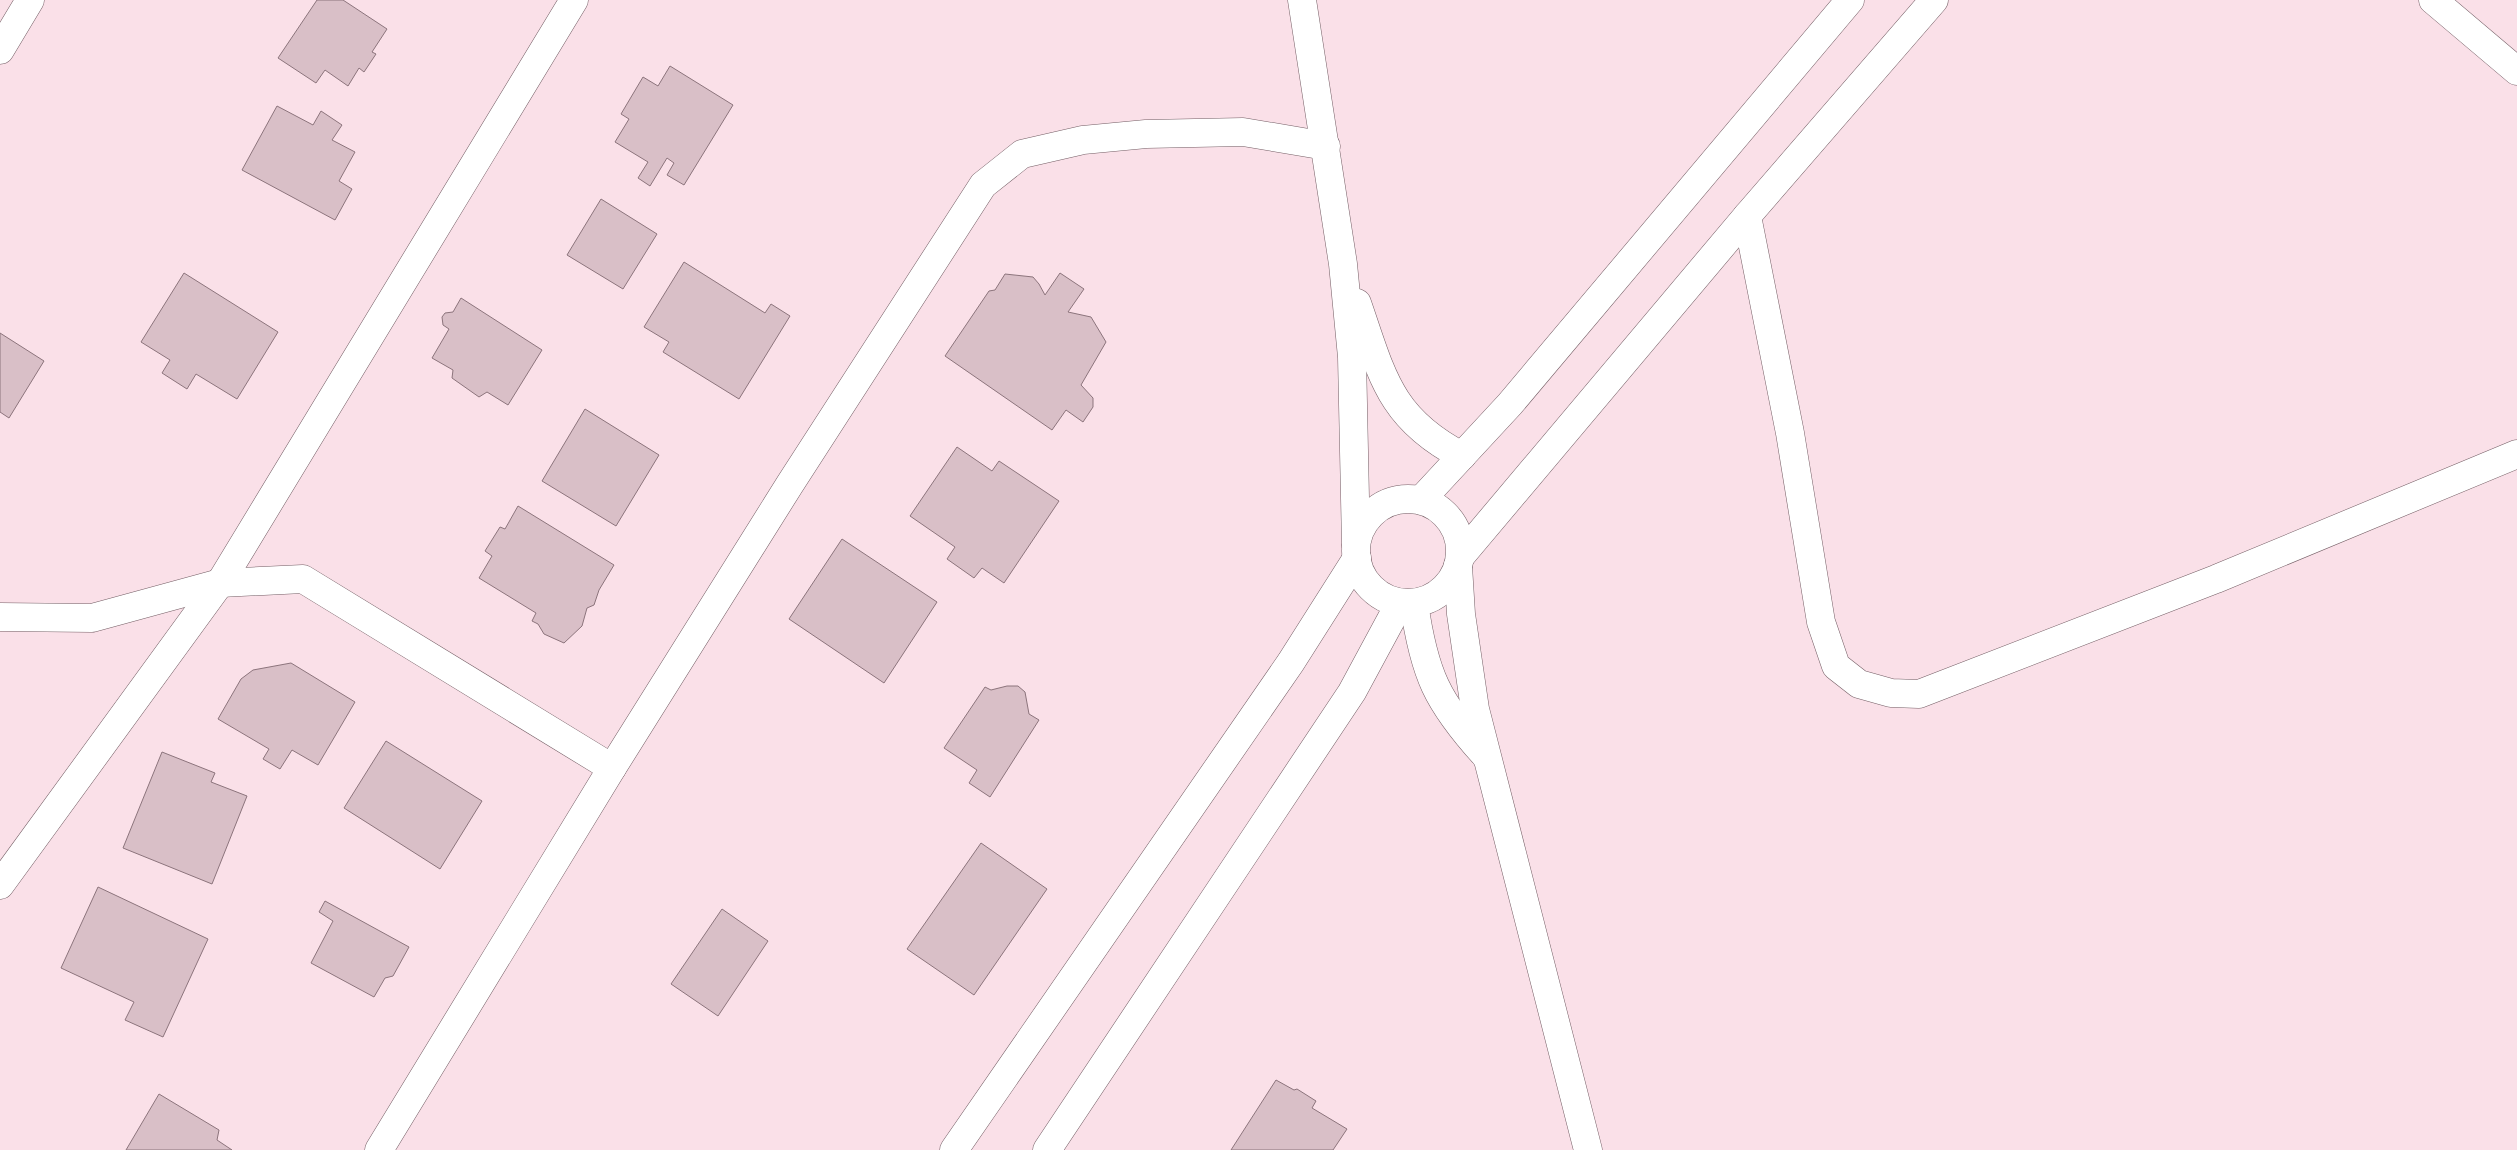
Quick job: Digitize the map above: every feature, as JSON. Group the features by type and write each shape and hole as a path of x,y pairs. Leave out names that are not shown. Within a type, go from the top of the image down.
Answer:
{"street":[{"path":"0,50 30,0"},
{"path":"0,885 220,583 574,0"},
{"path":"1302,0 1343,264 1352,357 1356,551 1366,582 1387,599 1407,603 1434,597 1449,584 1459,562 1747,216 1934,0"},
{"path":"1421,500 1510,404 1850,0"},
{"path":"2433,0 2517,71"},
{"path":"379,1150 612,768 790,484 984,185 1022,154 1083,140 1146,134 1243,132 1326,146"},
{"path":"1747,216 1790,433 1821,622 1836,666 1859,684 1891,693 1919,694 2216,579 2517,454"},
{"path":"1343,264 1382,374 1395,400 1413,423 1436,442 1462,456"},
{"path":"954,1150 1291,662 1356,551 1362,528 1372,513 1386,503 1404,498 1421,500 1435,506 1447,515 1455,528 1460,542 1459,562 1467,662 1486,756 1588,1150"},
{"path":"0,617 92,618 220,583 303,579 612,768"},
{"path":"1407,603 1434,688 1457,725 1486,756"},
{"path":"1048,1150 1352,692 1407,603"}],"building":[{"path":"317,0 343,0 387,29 372,52 376,54 364,72 359,68 348,86 325,70 316,83 278,58"},
{"path":"670,66 733,105 684,185 667,175 674,163 667,158 650,186 638,178 648,162 615,142 629,119 621,114 643,77 658,86"},
{"path":"277,106 313,125 321,111 342,125 332,140 355,152 339,181 352,189 335,220 242,170"},
{"path":"601,199 657,234 623,289 567,255"},
{"path":"684,262 765,313 771,304 790,316 739,399 663,352 669,342 644,327"},
{"path":"184,273 278,332 237,399 196,374 187,389 162,373 170,360 141,342"},
{"path":"1060,273 1084,289 1068,312 1091,317 1106,342 1081,385 1093,398 1093,407 1083,422 1066,410 1052,430 945,356 989,291 995,290 1005,274 1033,277 1045,295"},
{"path":"461,298 542,350 508,405 487,392 479,397 452,378 453,370 432,358 449,329 443,325 442,317 445,313 453,312"},
{"path":"0,333 44,361 9,418 0,412"},
{"path":"585,409 659,455 616,526 542,481"},
{"path":"957,447 992,471 999,461 1059,501 1004,583 982,568 974,578 947,559 955,547 910,516"},
{"path":"518,506 614,565 599,590 594,605 587,608 582,626 564,643 544,634 538,624 532,621 536,613 479,578 492,556 485,551 500,527 505,529"},
{"path":"842,539 937,602 884,683 789,619"},
{"path":"291,663 355,702 318,765 292,750 280,769 263,759 269,749 218,719 241,679 253,670"},
{"path":"1007,686 1018,686 1025,692 1029,714 1039,720 990,797 969,783 977,770 944,748 985,687 991,690"},
{"path":"386,741 482,801 440,869 344,808"},
{"path":"162,752 215,773 211,782 247,796 212,884 123,848"},
{"path":"981,843 1047,889 974,995 907,949"},
{"path":"98,887 208,939 163,1037 125,1020 134,1002 61,968"},
{"path":"325,901 409,947 393,976 385,978 374,997 311,963 333,921 319,912"},
{"path":"722,909 768,941 718,1016 671,984"},
{"path":"1276,1080 1294,1090 1297,1089 1316,1101 1312,1108 1347,1129 1333,1150 1231,1150"},
{"path":"159,1094 219,1130 217,1140 232,1150 126,1150"}]}
